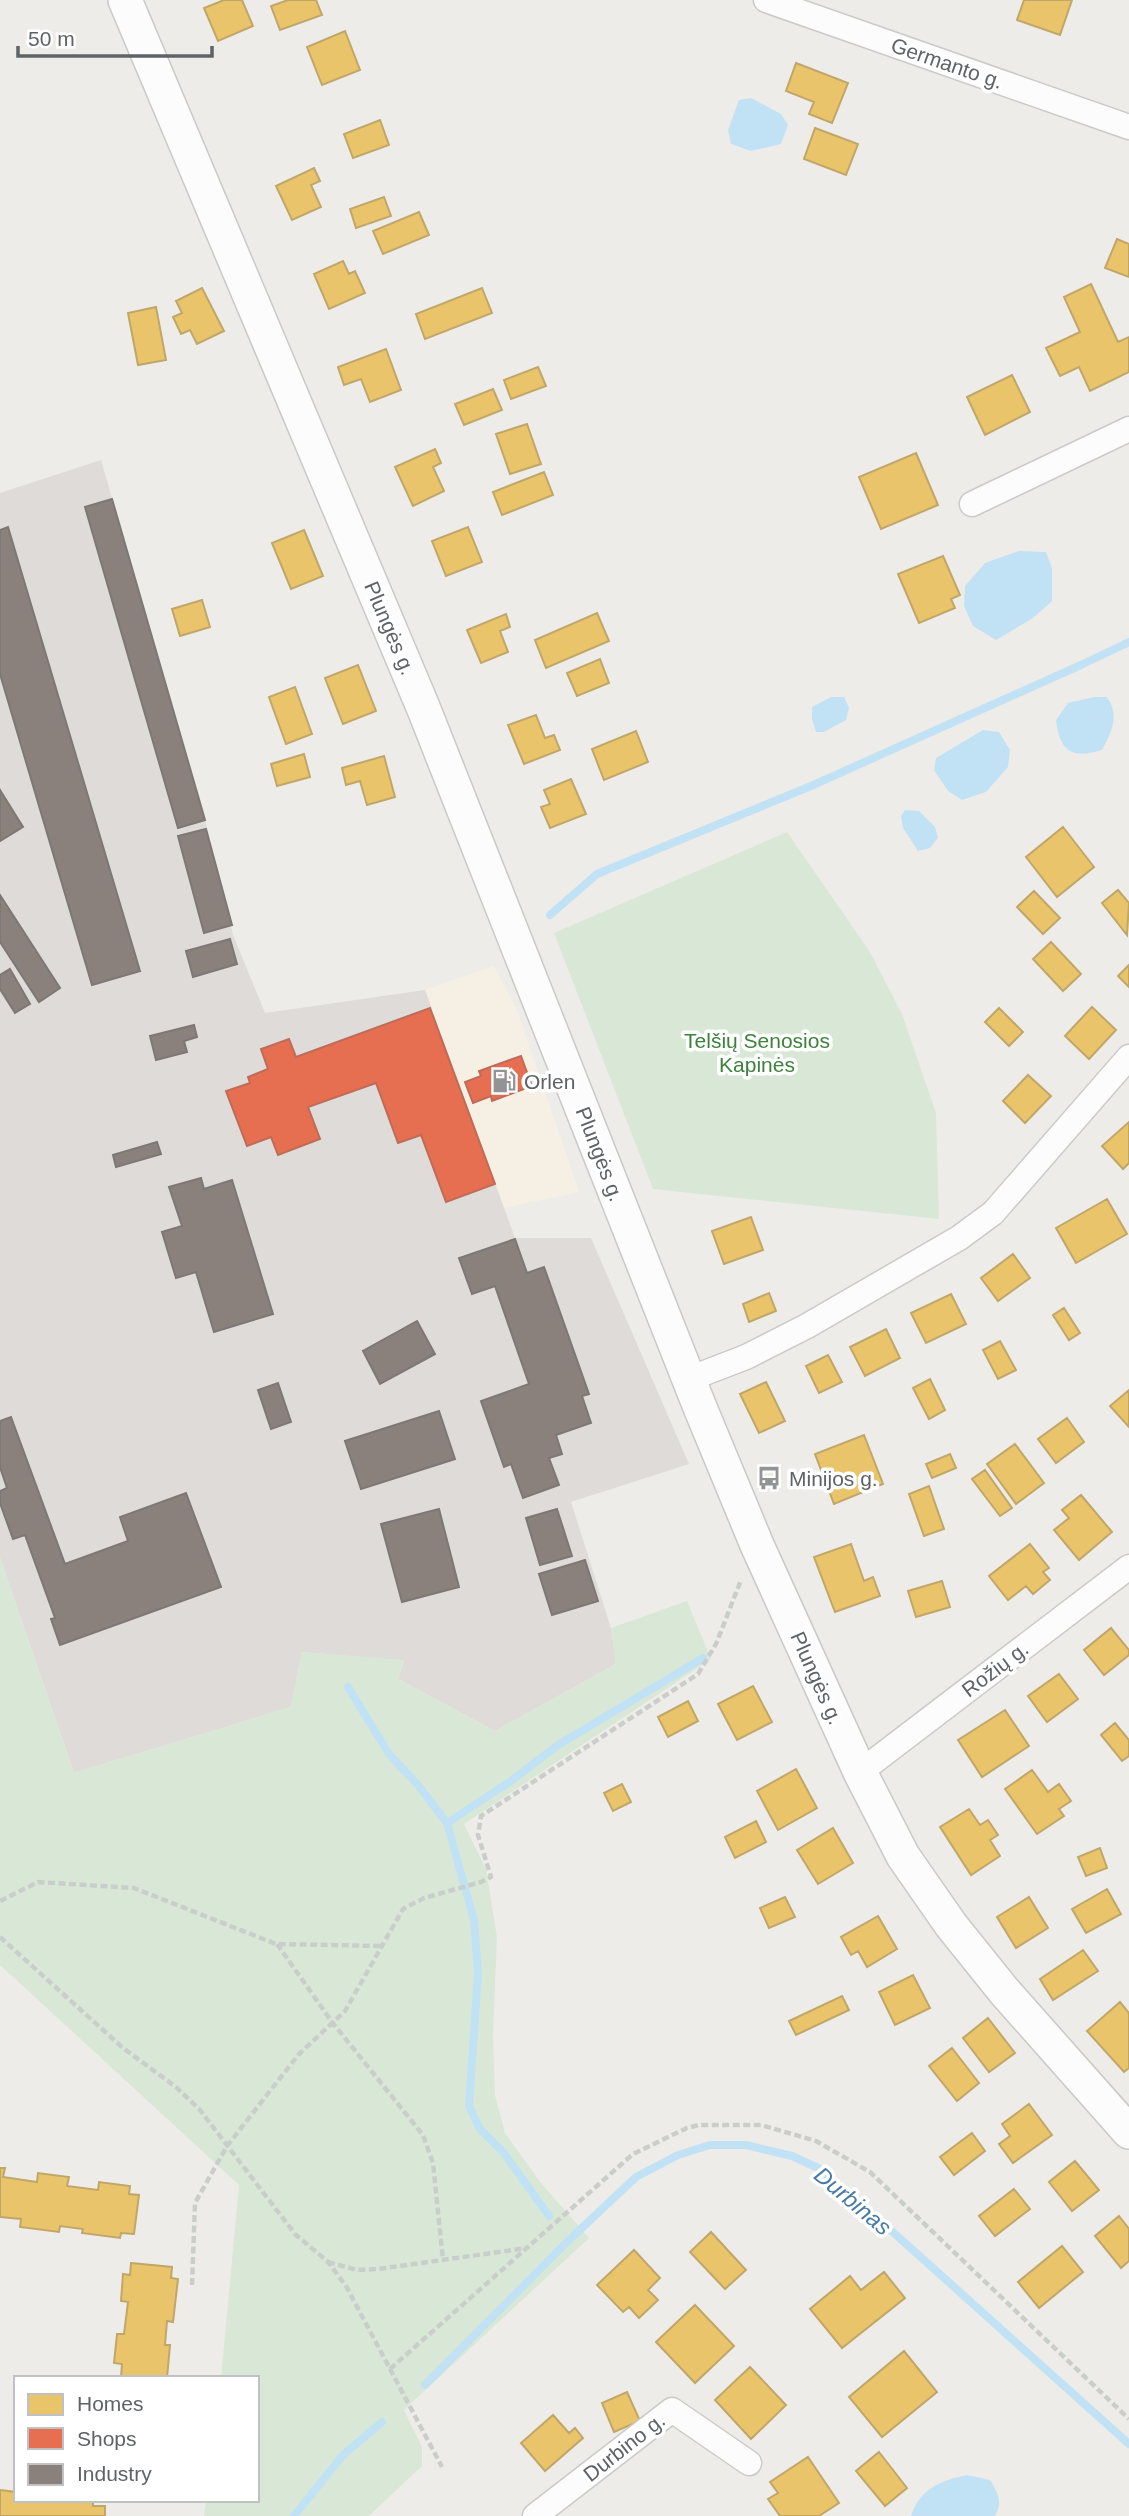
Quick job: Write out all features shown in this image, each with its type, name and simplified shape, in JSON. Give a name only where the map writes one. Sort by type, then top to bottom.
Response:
[{"type":"main road","name":"Plungės g.","points":[[125,0],[423,707],[757,1545],[860,1772],[903,1856],[951,1925],[1004,1991],[1124,2116]]},
{"type":"street","name":"Germanto g.","points":[[766,0],[1129,127]]},
{"type":"street","points":[[972,504],[1129,429]]},
{"type":"street","points":[[689,1379],[746,1357],[807,1326],[959,1238],[993,1213],[1129,1057]]},
{"type":"street","name":"Rožių g.","points":[[860,1772],[1129,1567]]},
{"type":"street","name":"Durbino g.","points":[[536,2516],[672,2410],[749,2463]]},
{"type":"path","points":[[192,2285],[195,2203],[227,2146],[299,2053],[345,2011],[403,1909],[424,1898],[491,1877],[478,1835],[481,1816],[698,1674],[716,1644],[743,1577]]},
{"type":"path","points":[[0,1901],[38,1882],[134,1888],[276,1944],[382,1946]]},
{"type":"path","points":[[0,1937],[123,2048],[176,2087],[200,2110],[295,2234],[328,2262],[346,2286],[442,2467]]},
{"type":"path","points":[[276,1944],[332,2022],[423,2135],[433,2163],[443,2260]]},
{"type":"path","points":[[390,2369],[634,2154],[687,2128],[699,2125],[761,2125],[790,2132],[824,2145],[870,2172],[1129,2419]]},
{"type":"path","points":[[328,2262],[357,2270],[378,2269],[528,2248]]},
{"type":"shaded area","points":[[101,460],[205,820],[233,935],[265,1013],[425,990],[515,1238],[591,1238],[689,1464],[571,1502],[611,1628],[616,1664],[495,1731],[398,1679],[404,1661],[302,1652],[291,1707],[74,1773],[0,1558],[0,493]]},
{"type":"shaded area","points":[[494,966],[516,1008],[579,1192],[503,1208],[425,990]]},
{"type":"green space","name":"Telšių Senosios Kapinės","points":[[787,832],[870,952],[902,1014],[936,1113],[939,1219],[653,1189],[554,933]]},
{"type":"green space","points":[[0,1558],[74,1773],[291,1707],[302,1652],[404,1660],[398,1679],[495,1731],[616,1664],[611,1628],[687,1601],[711,1659],[464,1824],[486,1869],[497,1937],[493,2035],[495,2095],[505,2133],[541,2183],[589,2238],[404,2410],[422,2447],[422,2466],[369,2516],[204,2516],[206,2502],[259,2502],[259,2376],[221,2376],[239,2185],[0,1965]]},
{"type":"water","points":[[751,98],[781,114],[788,125],[781,144],[751,151],[731,144],[728,130],[739,100]]},
{"type":"water","points":[[1019,551],[1046,552],[1052,568],[1052,601],[1033,618],[996,640],[973,626],[964,606],[965,586],[985,563]]},
{"type":"water","points":[[831,697],[844,697],[849,708],[846,720],[824,732],[816,732],[812,707]]},
{"type":"water","points":[[1107,697],[1111,704],[1114,717],[1111,730],[1102,750],[1075,753],[1064,746],[1056,720],[1068,703]]},
{"type":"water","points":[[983,730],[999,732],[1010,750],[1008,767],[986,792],[962,800],[948,791],[934,770],[936,758]]},
{"type":"water","points":[[905,810],[919,811],[935,827],[938,838],[930,848],[918,851],[903,828],[901,816]]},
{"type":"water","points":[[967,2475],[990,2480],[998,2498],[999,2506],[995,2516],[911,2516],[926,2492],[949,2480]]},
{"type":"building: Homes","points":[[224,0],[242,0],[253,26],[218,41],[204,8]]},
{"type":"building: Homes","points":[[288,0],[316,0],[322,15],[280,30],[271,6]]},
{"type":"building: Homes","points":[[1024,0],[1072,0],[1060,35],[1017,20]]},
{"type":"building: Homes","points":[[345,31],[360,70],[322,85],[307,47]]},
{"type":"building: Homes","points":[[796,63],[848,83],[832,123],[809,114],[814,102],[786,91]]},
{"type":"building: Homes","points":[[380,120],[389,145],[353,158],[344,134]]},
{"type":"building: Homes","points":[[815,128],[858,144],[846,175],[804,159]]},
{"type":"building: Homes","points":[[314,168],[320,181],[311,185],[321,207],[292,220],[276,186]]},
{"type":"building: Homes","points":[[384,197],[391,216],[356,228],[350,209]]},
{"type":"building: Homes","points":[[419,212],[429,235],[383,254],[373,231]]},
{"type":"building: Homes","points":[[1117,239],[1129,244],[1129,277],[1105,268]]},
{"type":"building: Homes","points":[[343,261],[349,274],[355,271],[365,293],[329,309],[314,274]]},
{"type":"building: Homes","points":[[1091,284],[1118,342],[1129,337],[1129,372],[1090,391],[1079,367],[1060,376],[1046,348],[1080,332],[1064,297]]},
{"type":"building: Homes","points":[[202,288],[224,331],[197,344],[190,330],[181,334],[173,317],[182,313],[176,301]]},
{"type":"building: Homes","points":[[482,288],[492,313],[425,339],[416,314]]},
{"type":"building: Homes","points":[[156,307],[166,360],[138,365],[128,313]]},
{"type":"building: Homes","points":[[386,349],[401,390],[370,402],[361,379],[344,385],[338,367]]},
{"type":"building: Homes","points":[[538,367],[546,386],[511,399],[504,380]]},
{"type":"building: Homes","points":[[1012,375],[1030,412],[985,435],[967,397]]},
{"type":"building: Homes","points":[[493,389],[502,410],[464,425],[455,404]]},
{"type":"building: Homes","points":[[527,424],[541,464],[510,474],[496,434]]},
{"type":"building: Homes","points":[[435,449],[441,463],[433,467],[444,491],[413,506],[395,467]]},
{"type":"building: Homes","points":[[916,453],[938,505],[881,529],[859,477]]},
{"type":"building: Homes","points":[[544,472],[553,495],[502,515],[493,492]]},
{"type":"building: Homes","points":[[468,527],[482,562],[446,576],[432,541]]},
{"type":"building: Homes","points":[[304,530],[323,576],[291,589],[272,543]]},
{"type":"building: Homes","points":[[943,556],[960,595],[951,599],[955,608],[919,623],[898,574]]},
{"type":"building: Homes","points":[[202,600],[210,627],[180,636],[172,609]]},
{"type":"building: Homes","points":[[597,613],[609,641],[546,668],[535,640]]},
{"type":"building: Homes","points":[[506,614],[510,627],[500,631],[508,652],[481,663],[467,630]]},
{"type":"building: Homes","points":[[600,659],[609,683],[577,696],[567,673]]},
{"type":"building: Homes","points":[[358,665],[376,711],[343,724],[325,678]]},
{"type":"building: Homes","points":[[295,687],[312,734],[286,744],[269,697]]},
{"type":"building: Homes","points":[[536,715],[545,738],[554,735],[560,750],[524,764],[508,725]]},
{"type":"building: Homes","points":[[636,731],[648,762],[604,780],[592,749]]},
{"type":"building: Homes","points":[[304,754],[310,777],[277,786],[271,764]]},
{"type":"building: Homes","points":[[384,756],[395,797],[367,805],[360,781],[346,785],[342,768]]},
{"type":"building: Homes","points":[[571,779],[586,814],[550,828],[541,807],[550,804],[544,790]]},
{"type":"building: Homes","points":[[1063,827],[1094,867],[1057,897],[1026,857]]},
{"type":"building: Homes","points":[[1118,890],[1129,903],[1127,935],[1102,903]]},
{"type":"building: Homes","points":[[1034,891],[1060,918],[1043,934],[1017,907]]},
{"type":"building: Homes","points":[[1051,942],[1081,974],[1063,991],[1033,959]]},
{"type":"building: Homes","points":[[1129,965],[1129,987],[1118,976]]},
{"type":"building: Homes","points":[[1092,1007],[1116,1030],[1089,1059],[1065,1036]]},
{"type":"building: Homes","points":[[999,1008],[1023,1032],[1009,1046],[985,1022]]},
{"type":"building: Homes","points":[[1028,1075],[1051,1096],[1025,1123],[1003,1101]]},
{"type":"building: Homes","points":[[1129,1122],[1129,1163],[1123,1169],[1102,1146]]},
{"type":"building: Homes","points":[[1107,1199],[1127,1234],[1076,1263],[1056,1228]]},
{"type":"building: Homes","points":[[751,1217],[763,1250],[724,1264],[712,1231]]},
{"type":"building: Homes","points":[[1013,1254],[1030,1278],[998,1301],[981,1278]]},
{"type":"building: Homes","points":[[769,1293],[776,1311],[749,1322],[743,1304]]},
{"type":"building: Homes","points":[[951,1294],[966,1324],[926,1343],[911,1313]]},
{"type":"building: Homes","points":[[1064,1308],[1080,1333],[1069,1340],[1053,1315]]},
{"type":"building: Homes","points":[[886,1329],[900,1358],[865,1376],[850,1347]]},
{"type":"building: Homes","points":[[1000,1341],[1016,1370],[998,1379],[983,1350]]},
{"type":"building: Homes","points":[[828,1355],[842,1382],[819,1393],[806,1366]]},
{"type":"building: Homes","points":[[930,1379],[945,1410],[929,1419],[913,1388]]},
{"type":"building: Homes","points":[[766,1382],[785,1421],[759,1433],[740,1394]]},
{"type":"building: Homes","points":[[1129,1390],[1129,1427],[1110,1406]]},
{"type":"building: Homes","points":[[1067,1418],[1084,1442],[1056,1463],[1038,1439]]},
{"type":"building: Homes","points":[[864,1435],[883,1484],[834,1504],[815,1454]]},
{"type":"building: Homes","points":[[1015,1444],[1044,1483],[1016,1504],[987,1464]]},
{"type":"building: Homes","points":[[950,1454],[956,1468],[932,1478],[926,1464]]},
{"type":"building: Homes","points":[[985,1470],[1012,1508],[1000,1516],[972,1479]]},
{"type":"building: Homes","points":[[929,1486],[944,1529],[924,1536],[909,1494]]},
{"type":"building: Homes","points":[[1081,1495],[1112,1532],[1079,1560],[1054,1530],[1069,1518],[1062,1510]]},
{"type":"building: Homes","points":[[851,1544],[864,1581],[873,1577],[880,1596],[835,1612],[814,1557]]},
{"type":"building: Homes","points":[[1030,1544],[1049,1568],[1043,1572],[1050,1580],[1033,1594],[1026,1586],[1008,1600],[989,1576]]},
{"type":"building: Homes","points":[[942,1581],[950,1607],[916,1617],[908,1591]]},
{"type":"building: Homes","points":[[1111,1628],[1129,1650],[1129,1655],[1104,1675],[1084,1650]]},
{"type":"building: Homes","points":[[1059,1674],[1078,1699],[1047,1722],[1028,1696]]},
{"type":"building: Homes","points":[[753,1686],[772,1722],[737,1740],[718,1704]]},
{"type":"building: Homes","points":[[688,1701],[698,1721],[668,1737],[658,1717]]},
{"type":"building: Homes","points":[[1005,1710],[1029,1746],[982,1777],[958,1740]]},
{"type":"building: Homes","points":[[1115,1723],[1129,1740],[1129,1756],[1122,1761],[1101,1735]]},
{"type":"building: Homes","points":[[796,1769],[817,1808],[778,1830],[757,1791]]},
{"type":"building: Homes","points":[[1032,1770],[1048,1792],[1059,1784],[1071,1801],[1059,1809],[1064,1816],[1037,1834],[1005,1789]]},
{"type":"building: Homes","points":[[622,1784],[631,1802],[613,1811],[604,1793]]},
{"type":"building: Homes","points":[[969,1809],[980,1825],[988,1820],[998,1835],[990,1840],[1000,1856],[971,1875],[940,1827]]},
{"type":"building: Homes","points":[[756,1821],[766,1842],[735,1858],[725,1837]]},
{"type":"building: Homes","points":[[833,1828],[853,1863],[818,1884],[797,1850]]},
{"type":"building: Homes","points":[[1100,1848],[1107,1868],[1086,1876],[1078,1857]]},
{"type":"building: Homes","points":[[1107,1889],[1121,1914],[1086,1933],[1072,1909]]},
{"type":"building: Homes","points":[[785,1897],[795,1917],[769,1928],[760,1908]]},
{"type":"building: Homes","points":[[1029,1897],[1048,1928],[1016,1948],[997,1917]]},
{"type":"building: Homes","points":[[878,1916],[897,1949],[867,1967],[858,1951],[851,1955],[841,1937]]},
{"type":"building: Homes","points":[[1083,1950],[1098,1971],[1053,2000],[1040,1979]]},
{"type":"building: Homes","points":[[913,1975],[930,2008],[895,2025],[879,1992]]},
{"type":"building: Homes","points":[[842,1996],[849,2010],[796,2035],[789,2021]]},
{"type":"building: Homes","points":[[1120,2002],[1129,2013],[1129,2068],[1124,2072],[1087,2031]]},
{"type":"building: Homes","points":[[988,2018],[1015,2053],[989,2072],[963,2038]]},
{"type":"building: Homes","points":[[952,2048],[979,2083],[957,2101],[929,2066]]},
{"type":"building: Homes","points":[[1029,2104],[1052,2135],[1013,2163],[999,2144],[1010,2136],[1002,2124]]},
{"type":"building: Homes","points":[[972,2133],[985,2151],[954,2175],[940,2157]]},
{"type":"building: Homes","points":[[1075,2161],[1099,2190],[1072,2211],[1049,2182]]},
{"type":"building: Homes","points":[[0,2168],[5,2168],[3,2177],[37,2182],[38,2173],[69,2177],[67,2186],[98,2190],[99,2182],[130,2186],[129,2194],[139,2195],[134,2234],[121,2233],[120,2238],[82,2233],[83,2229],[60,2226],[59,2232],[20,2227],[21,2219],[0,2217]]},
{"type":"building: Homes","points":[[1014,2189],[1030,2209],[995,2236],[979,2216]]},
{"type":"building: Homes","points":[[1119,2216],[1129,2229],[1129,2261],[1121,2268],[1095,2236]]},
{"type":"building: Homes","points":[[711,2232],[746,2270],[725,2289],[690,2252]]},
{"type":"building: Homes","points":[[1062,2246],[1083,2272],[1039,2308],[1018,2282]]},
{"type":"building: Homes","points":[[634,2250],[660,2278],[648,2290],[658,2300],[639,2318],[629,2307],[623,2312],[597,2285]]},
{"type":"building: Homes","points":[[131,2263],[172,2267],[171,2278],[178,2279],[173,2322],[167,2321],[165,2345],[170,2345],[167,2376],[121,2376],[122,2364],[114,2363],[117,2334],[124,2334],[128,2302],[121,2301],[123,2274],[130,2275]]},
{"type":"building: Homes","points":[[884,2272],[905,2298],[842,2348],[810,2309],[850,2276],[861,2290]]},
{"type":"building: Homes","points":[[695,2305],[734,2346],[695,2383],[656,2342]]},
{"type":"building: Homes","points":[[904,2351],[937,2392],[882,2437],[849,2397]]},
{"type":"building: Homes","points":[[750,2367],[786,2405],[751,2439],[715,2400]]},
{"type":"building: Homes","points":[[627,2392],[640,2421],[614,2432],[602,2403]]},
{"type":"building: Homes","points":[[553,2415],[569,2433],[575,2428],[583,2438],[545,2471],[521,2443]]},
{"type":"building: Homes","points":[[879,2452],[907,2488],[885,2506],[856,2471]]},
{"type":"building: Homes","points":[[808,2457],[839,2503],[819,2516],[780,2516],[768,2499],[778,2493],[770,2482]]},
{"type":"building: Homes","points":[[0,2490],[14,2492],[14,2502],[93,2502],[93,2506],[105,2506],[105,2516],[0,2516]]},
{"type":"building: Shops","points":[[430,1008],[495,1184],[446,1202],[421,1135],[398,1143],[376,1083],[308,1107],[320,1139],[278,1155],[271,1137],[247,1146],[226,1091],[250,1083],[248,1077],[268,1069],[261,1049],[289,1039],[296,1057]]},
{"type":"building: Shops","points":[[521,1056],[532,1086],[492,1101],[491,1096],[473,1103],[465,1082],[481,1076],[479,1071]]},
{"type":"building: Industry","points":[[112,499],[205,820],[178,828],[85,507]]},
{"type":"building: Industry","points":[[8,527],[140,971],[92,985],[0,674],[0,530]]},
{"type":"building: Industry","points":[[0,790],[23,827],[0,841]]},
{"type":"building: Industry","points":[[206,829],[232,925],[204,933],[178,836]]},
{"type":"building: Industry","points":[[0,895],[60,988],[39,1002],[0,942]]},
{"type":"building: Industry","points":[[230,939],[237,964],[193,977],[186,951]]},
{"type":"building: Industry","points":[[10,969],[30,1004],[15,1013],[0,989],[0,975]]},
{"type":"building: Industry","points":[[194,1025],[197,1037],[184,1041],[187,1052],[156,1060],[150,1036]]},
{"type":"building: Industry","points":[[157,1142],[161,1154],[116,1167],[113,1155]]},
{"type":"building: Industry","points":[[201,1178],[204,1189],[232,1180],[273,1314],[214,1332],[196,1272],[176,1278],[162,1232],[182,1226],[169,1187]]},
{"type":"building: Industry","points":[[515,1239],[527,1273],[544,1267],[589,1394],[582,1396],[591,1423],[556,1435],[562,1454],[549,1458],[559,1485],[523,1498],[511,1464],[504,1467],[481,1401],[529,1384],[495,1286],[472,1294],[459,1258]]},
{"type":"building: Industry","points":[[417,1321],[435,1354],[380,1384],[363,1351]]},
{"type":"building: Industry","points":[[278,1383],[291,1422],[271,1429],[258,1390]]},
{"type":"building: Industry","points":[[439,1411],[455,1459],[361,1489],[345,1441]]},
{"type":"building: Industry","points":[[11,1417],[65,1564],[128,1541],[120,1517],[186,1493],[221,1587],[60,1645],[51,1619],[55,1618],[25,1535],[13,1539],[0,1503],[0,1491],[7,1488],[0,1467],[0,1421]]},
{"type":"building: Industry","points":[[439,1509],[459,1587],[402,1602],[381,1524]]},
{"type":"building: Industry","points":[[557,1509],[572,1556],[540,1565],[526,1518]]},
{"type":"building: Industry","points":[[585,1560],[598,1601],[552,1615],[539,1574]]},
{"type":"waterway","points":[[550,915],[597,874],[811,786],[1129,642]]},
{"type":"waterway","points":[[447,1823],[511,1781],[558,1745],[703,1658]]},
{"type":"waterway","points":[[348,1687],[389,1754],[418,1785],[447,1823],[474,1920],[478,1972],[469,2106],[480,2129],[503,2152],[549,2216]]},
{"type":"waterway","name":"Durbinas","points":[[425,2385],[568,2241],[636,2177],[678,2155],[710,2145],[746,2145],[792,2156],[818,2168],[1129,2444]]},
{"type":"waterway","name":"Durbinas","points":[[294,2516],[343,2455],[382,2422]]},
{"type":"place","name":"Orlen","points":[[504,1081]]},
{"type":"place","name":"Minijos g.","points":[[769,1478]]}]
